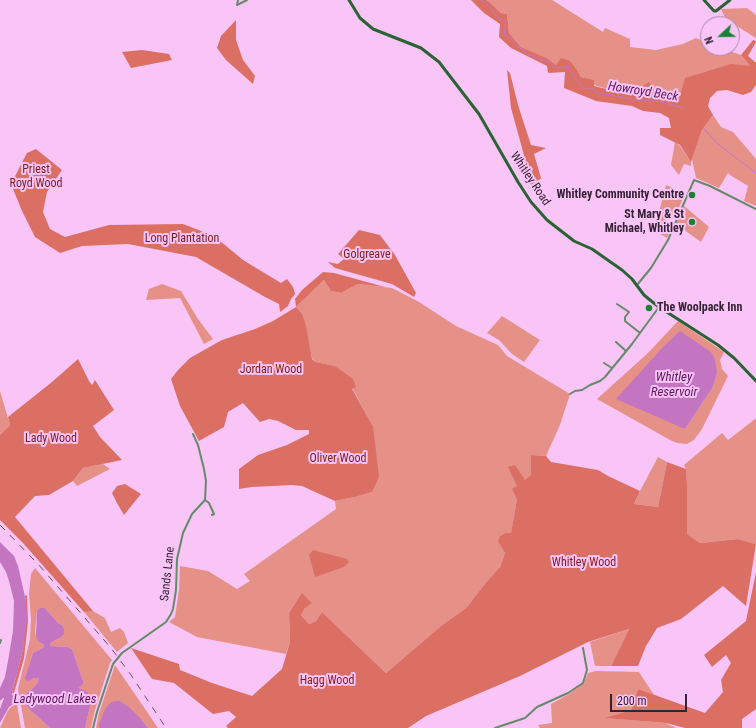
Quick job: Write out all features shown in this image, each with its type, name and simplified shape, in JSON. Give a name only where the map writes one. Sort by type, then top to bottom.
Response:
[{"type":"street","points":[[238,0],[237,5],[247,0]]},
{"type":"street","name":"Whitley Road","points":[[349,0],[360,18],[373,30],[421,48],[439,62],[479,114],[518,182],[531,202],[547,220],[574,241],[592,249],[622,270],[632,279],[644,295],[659,307],[718,345],[734,358],[756,381]]},
{"type":"street","points":[[704,0],[714,11],[730,0]]},
{"type":"street","points":[[636,285],[651,268],[668,240],[694,180],[710,186],[756,209]]},
{"type":"street","points":[[617,304],[628,312],[625,317],[625,321],[640,334]]},
{"type":"street","points":[[570,394],[575,391],[582,390],[605,378],[640,334],[659,307]]},
{"type":"street","points":[[616,342],[626,351]]},
{"type":"street","points":[[604,363],[612,368]]},
{"type":"street","points":[[193,434],[198,445],[204,469],[206,481],[205,500],[214,514],[212,515]]},
{"type":"street","name":"Sands Lane","points":[[93,728],[112,666],[122,653],[166,622],[171,614],[176,590],[177,559],[183,533],[192,514],[205,500]]},
{"type":"street","points":[[495,728],[525,718],[537,707],[568,693],[583,683],[587,670],[583,648]]},
{"type":"shaded area","points":[[487,0],[552,0],[603,32],[605,28],[630,39],[630,47],[656,50],[683,44],[696,38],[700,40],[700,56],[740,56],[740,55],[751,67],[682,91],[679,99],[676,100],[656,93],[643,86],[634,94],[615,91],[594,85],[593,80],[581,77],[577,70],[556,65],[521,47],[509,33],[507,14],[501,13]]},
{"type":"shaded area","points":[[747,8],[756,15],[756,38],[740,28],[740,16],[724,16],[721,9]]},
{"type":"shaded area","points":[[713,115],[721,127],[733,132],[756,159],[756,206],[744,201],[748,186],[728,173],[719,188],[696,178],[692,159],[702,130]]},
{"type":"shaded area","points":[[675,142],[680,146],[691,162],[691,166],[684,164],[679,175],[671,165]]},
{"type":"shaded area","points":[[666,185],[685,193],[675,218],[669,214],[665,225],[671,228],[667,238],[649,227],[656,224]]},
{"type":"shaded area","points":[[684,206],[709,227],[701,242],[676,224]]},
{"type":"shaded area","points":[[324,280],[331,291],[341,293],[358,284],[392,288],[419,302],[456,326],[498,345],[507,356],[570,394],[560,425],[546,456],[531,455],[531,476],[517,486],[517,499],[511,534],[505,533],[500,536],[505,553],[500,567],[466,608],[441,626],[386,673],[322,612],[316,621],[309,624],[301,615],[305,608],[302,594],[289,613],[290,642],[286,654],[197,637],[169,622],[175,617],[179,590],[180,566],[208,571],[237,589],[250,581],[244,574],[336,509],[335,501],[372,492],[373,426],[352,388],[335,366],[316,362],[312,358],[302,313],[296,307]]},
{"type":"shaded area","points":[[162,284],[181,291],[198,319],[213,339],[204,344],[180,298],[146,300],[149,289]]},
{"type":"shaded area","points":[[502,316],[540,340],[524,362],[512,354],[499,340],[487,333]]},
{"type":"shaded area","name":"Whitley Reservoir","points":[[678,321],[724,352],[720,360],[722,369],[728,376],[702,429],[694,440],[687,444],[677,443],[670,440],[597,399],[648,353]],"holes":[[[717,373],[713,387],[685,429],[681,426]]]},
{"type":"shaded area","points":[[0,391],[10,425],[0,435]]},
{"type":"shaded area","points":[[755,419],[756,544],[738,539],[700,543],[687,534],[687,483],[686,469],[684,465],[722,433],[728,440]]},
{"type":"shaded area","points":[[658,457],[667,462],[658,507],[634,504],[640,491]]},
{"type":"shaded area","points":[[103,464],[110,469],[77,486],[73,481],[83,468]]},
{"type":"shaded area","points":[[35,568],[112,660],[95,710],[91,728],[85,728],[91,702],[77,688],[83,681],[72,649],[68,647],[51,646],[50,644],[52,642],[60,638],[62,625],[58,623],[45,608],[37,611],[35,631],[36,636],[44,647],[33,653],[25,677],[25,679],[29,681],[35,678],[39,679],[32,689],[24,695],[29,709],[50,728],[25,728],[18,689],[30,639],[31,619],[29,594],[31,574]]},
{"type":"shaded area","points":[[93,611],[105,618],[111,632],[120,628],[124,632],[128,643],[117,652],[84,612]]},
{"type":"shaded area","points":[[629,629],[611,666],[595,666],[590,642]]},
{"type":"shaded area","points":[[115,665],[158,728],[148,728],[142,720],[99,725],[99,728],[96,728],[99,713]]},
{"type":"shaded area","points":[[596,671],[639,672],[654,695],[638,689],[631,710],[607,718],[666,723],[676,728],[540,728],[538,725],[552,723],[551,704],[569,694],[584,683],[588,673]]},
{"type":"shaded area","points":[[17,704],[21,728],[0,728],[7,712],[11,707]]},
{"type":"green space","points":[[471,0],[487,0],[501,13],[507,14],[509,33],[521,47],[546,58],[556,65],[561,58],[570,61],[581,77],[594,80],[594,86],[634,94],[649,82],[656,93],[676,100],[679,99],[685,78],[731,64],[750,66],[741,55],[753,40],[756,42],[748,56],[756,62],[756,85],[751,92],[743,95],[727,90],[717,91],[710,98],[708,106],[713,115],[702,130],[691,162],[680,145],[660,135],[660,128],[671,128],[669,118],[660,113],[643,111],[632,106],[596,101],[564,88],[565,72],[548,73],[547,66],[511,48],[499,37],[500,24],[484,13]]},
{"type":"green space","points":[[236,20],[236,40],[243,60],[255,76],[253,84],[226,60],[217,48],[221,36]]},
{"type":"green space","points":[[142,50],[169,54],[172,60],[131,68],[122,52]]},
{"type":"green space","points":[[507,70],[510,73],[518,105],[531,145],[546,148],[534,154],[541,178],[533,186],[526,181],[527,166],[511,108]]},
{"type":"green space","points":[[36,149],[62,170],[47,192],[43,212],[50,229],[65,237],[109,225],[183,224],[214,236],[243,260],[281,283],[287,279],[293,287],[295,294],[288,306],[280,312],[279,304],[196,257],[128,244],[82,246],[60,253],[35,237],[11,184],[27,153]]},
{"type":"green space","name":"Golgreave","points":[[359,230],[380,235],[395,255],[416,293],[414,297],[392,284],[335,268],[328,262],[338,264],[344,259],[338,254]]},
{"type":"green space","points":[[323,272],[334,273],[385,287],[358,284],[341,293],[331,291],[324,280],[296,307],[295,299],[302,290]]},
{"type":"green space","name":"Jordan Wood","points":[[296,307],[302,313],[306,326],[312,359],[316,362],[335,366],[353,379],[356,387],[352,389],[373,426],[379,477],[372,492],[335,501],[302,486],[292,485],[239,489],[239,469],[258,455],[287,445],[309,434],[309,430],[296,430],[278,421],[269,419],[260,422],[243,403],[228,412],[224,427],[199,441],[180,406],[171,379],[190,358],[222,340],[255,329],[273,321]]},
{"type":"green space","name":"Lady Wood","points":[[78,359],[89,381],[92,385],[95,380],[114,410],[93,426],[100,437],[122,460],[83,468],[73,481],[49,495],[35,496],[15,517],[93,611],[84,612],[23,543],[0,520],[0,435],[10,425],[8,417]]},
{"type":"green space","name":"Whitley Wood","points":[[531,455],[546,456],[551,462],[598,470],[640,491],[634,504],[658,507],[667,462],[686,469],[687,534],[700,543],[738,539],[756,544],[746,606],[723,586],[681,619],[657,628],[646,646],[638,666],[611,666],[629,629],[588,642],[520,676],[426,716],[408,728],[228,728],[226,726],[236,717],[229,711],[213,714],[174,683],[152,679],[131,648],[179,664],[180,670],[212,683],[252,696],[282,669],[290,642],[289,613],[302,593],[312,603],[305,608],[301,615],[309,624],[316,621],[322,612],[386,673],[441,626],[466,608],[500,567],[505,553],[498,541],[500,536],[505,533],[511,533],[517,499],[512,489],[517,486],[508,467],[515,465],[525,480],[531,475]]},
{"type":"green space","points":[[125,484],[141,494],[124,515],[112,493],[117,486]]},
{"type":"green space","points":[[313,550],[347,559],[349,562],[344,567],[315,577],[309,555]]},
{"type":"green space","points":[[756,572],[756,709],[742,719],[742,728],[685,728],[666,723],[605,718],[631,710],[638,689],[705,713],[723,692],[721,680],[731,663],[726,655],[712,667],[704,655],[746,621]]},
{"type":"green space","points":[[27,595],[28,621],[24,658],[14,693],[12,693],[23,649],[25,596]]},
{"type":"water","name":"Whitley Reservoir","points":[[680,331],[711,352],[715,360],[717,373],[713,387],[685,429],[616,399],[663,347]]},
{"type":"water","points":[[0,542],[14,556],[18,566],[26,601],[27,620],[23,649],[12,693],[15,703],[9,707],[0,723],[0,709],[4,698],[0,701],[0,688],[5,677],[13,631],[14,601],[6,572],[0,562]]},
{"type":"water","name":"Ladywood Lakes","points":[[40,608],[45,608],[58,623],[62,625],[64,629],[64,634],[52,642],[50,644],[51,646],[68,647],[72,649],[83,681],[83,684],[78,688],[86,691],[91,702],[85,728],[50,728],[29,709],[23,699],[24,695],[32,689],[39,679],[35,678],[27,681],[25,677],[33,653],[44,647],[44,645],[38,641],[36,636],[37,611]]},
{"type":"water","points":[[114,701],[120,701],[129,707],[148,728],[99,728],[105,709]]},
{"type":"waterway","name":"Howroyd Beck","points":[[480,0],[486,3],[498,18],[506,21],[504,35],[511,38],[516,45],[529,55],[550,63],[556,68],[569,66],[569,69],[583,88],[594,89],[598,94],[607,94],[640,101],[658,101],[684,108]]},
{"type":"waterway","name":"Howroyd Beck","points":[[704,129],[718,144],[756,173]]},
{"type":"railway","points":[[0,525],[38,564],[111,648],[166,728]]},
{"type":"place","name":"Whitley Community Centre","points":[[692,195]]},
{"type":"place","name":"St Mary & St Michael, Whitley","points":[[692,222]]},
{"type":"place","name":"The Woolpack Inn","points":[[649,308]]},
{"type":"park label","name":"Priest Royd Wood","points":[[36,177]]},
{"type":"park label","name":"Long Plantation","points":[[182,239]]},
{"type":"park label","name":"Oliver Wood","points":[[338,459]]},
{"type":"park label","name":"Hagg Wood","points":[[327,681]]}]
